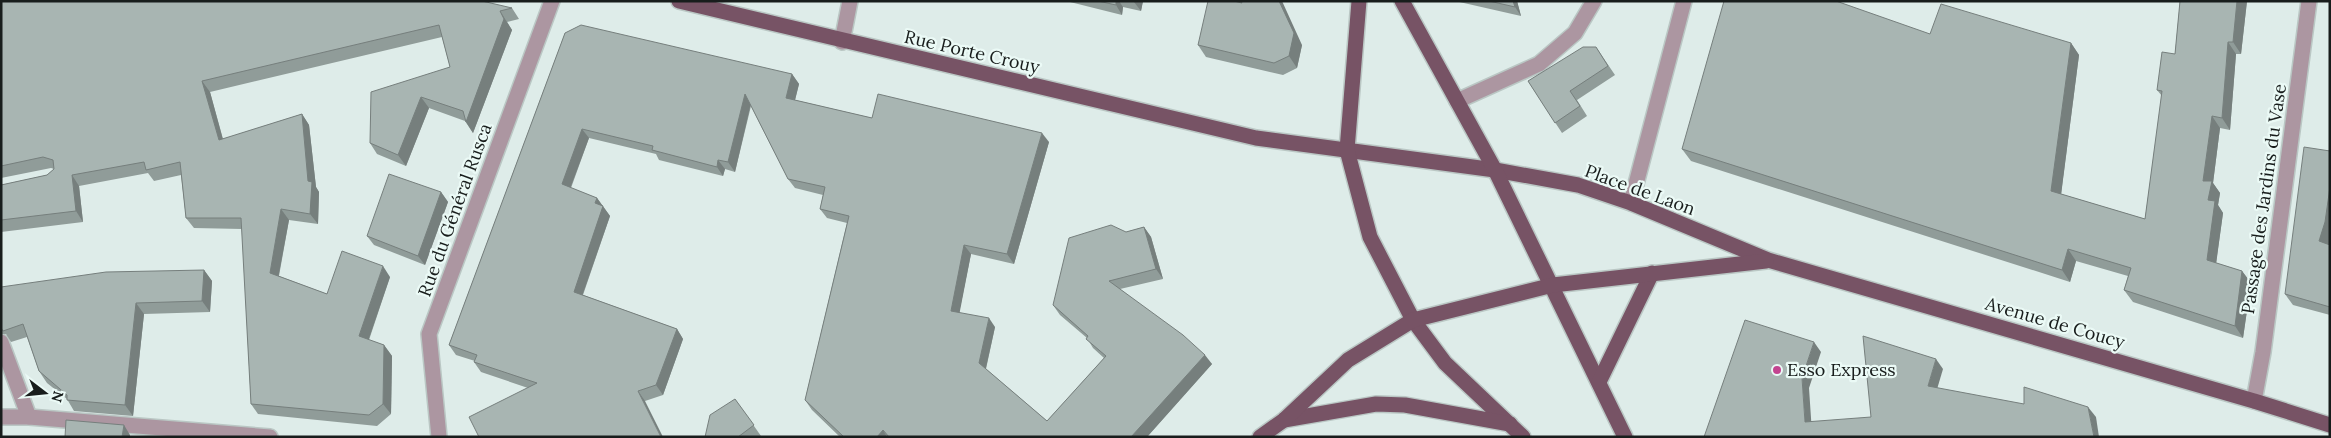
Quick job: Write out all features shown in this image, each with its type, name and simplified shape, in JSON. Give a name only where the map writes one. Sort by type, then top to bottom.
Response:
[{"type":"main road","name":"Rue Porte Crouy","points":[[679,1],[842,42],[1256,138]]},
{"type":"main road","points":[[1359,1],[1348,150],[1370,236],[1413,320],[1445,363],[1523,437]]},
{"type":"main road","points":[[1402,1],[1495,170],[1553,285],[1625,437]]},
{"type":"main road","name":"Place de Laon","points":[[1256,138],[1495,170],[1578,186],[1631,203],[1768,260]]},
{"type":"main road","points":[[1260,437],[1284,420],[1348,360],[1413,320],[1553,285],[1768,260]]},
{"type":"main road","name":"Avenue de Coucy","points":[[1768,260],[2254,401],[2330,426]]},
{"type":"main road","points":[[1599,382],[1652,274]]},
{"type":"main road","points":[[1284,420],[1376,404],[1405,405],[1510,424]]},
{"type":"street","name":"Rue du Général Rusca","points":[[439,437],[429,334],[552,1]]},
{"type":"street","points":[[842,42],[850,1]]},
{"type":"street","points":[[1457,101],[1539,64],[1575,33],[1594,1]]},
{"type":"street","points":[[1631,203],[1684,1]]},
{"type":"street","name":"Passage des Jardins du Vase","points":[[2254,401],[2264,343],[2309,1]]},
{"type":"street","points":[[1,342],[29,417]]},
{"type":"street","points":[[1,418],[29,417],[270,437]]},
{"type":"building","points":[[1,1],[482,1],[512,8],[500,11],[504,19],[466,122],[463,111],[421,97],[398,155],[370,143],[371,92],[450,67],[439,25],[202,81],[219,140],[302,114],[308,181],[312,182],[310,214],[281,209],[270,273],[327,294],[342,251],[383,266],[359,336],[384,345],[383,404],[369,415],[251,404],[241,218],[186,218],[180,162],[146,170],[144,162],[72,175],[76,211],[1,220],[1,185],[47,175],[54,169],[53,160],[43,157],[1,166]]},
{"type":"building","points":[[1098,1],[1116,1],[1116,5]]},
{"type":"building","points":[[1208,1],[1234,1],[1242,3],[1241,1],[1279,1],[1294,33],[1289,56],[1274,63],[1198,45]]},
{"type":"building","points":[[1489,1],[1513,1],[1515,7]]},
{"type":"building","points":[[1724,1],[1836,1],[1930,34],[1941,4],[2071,43],[2051,191],[2145,219],[2162,91],[2157,90],[2162,52],[2175,54],[2180,1],[2237,1],[2233,42],[2228,42],[2222,118],[2212,116],[2203,181],[2212,181],[2208,200],[2215,201],[2207,260],[2242,271],[2235,326],[2124,290],[2131,268],[2068,249],[2062,270],[1682,149]]},
{"type":"building","points":[[581,25],[792,74],[786,98],[872,118],[878,94],[1042,133],[1007,254],[964,245],[951,311],[989,318],[979,363],[1047,421],[1106,356],[1086,339],[1088,336],[1053,305],[1069,238],[1111,225],[1126,232],[1144,227],[1156,269],[1109,281],[1183,335],[1205,355],[1131,437],[889,437],[883,430],[877,437],[844,437],[805,400],[849,216],[820,209],[825,187],[788,179],[745,94],[728,162],[718,160],[717,167],[652,150],[653,146],[582,129],[562,184],[597,198],[595,203],[603,206],[574,292],[677,329],[656,385],[638,391],[661,437],[479,437],[469,417],[537,383],[474,362],[477,355],[449,345],[565,33]]},
{"type":"building","points":[[1583,47],[1596,47],[1608,66],[1570,91],[1580,106],[1555,123],[1528,81]]},
{"type":"building","points":[[2304,147],[2330,151],[2330,187],[2325,222],[2319,241],[2330,245],[2330,307],[2285,294]]},
{"type":"building","points":[[389,174],[441,192],[418,256],[367,236]]},
{"type":"building","points":[[204,270],[202,301],[136,303],[125,405],[67,400],[67,395],[39,371],[23,324],[3,331],[1,328],[1,287],[106,272]]},
{"type":"building","points":[[1745,320],[1814,342],[1802,378],[1805,422],[1871,417],[1863,336],[1936,359],[1928,386],[2024,404],[2024,387],[2088,407],[2094,437],[1704,437]]},
{"type":"building","points":[[735,399],[754,425],[738,437],[705,437],[710,415]]},
{"type":"building","points":[[66,420],[124,425],[122,437],[65,437]]},
{"type":"place","name":"Esso Express","points":[[1777,370]]}]
